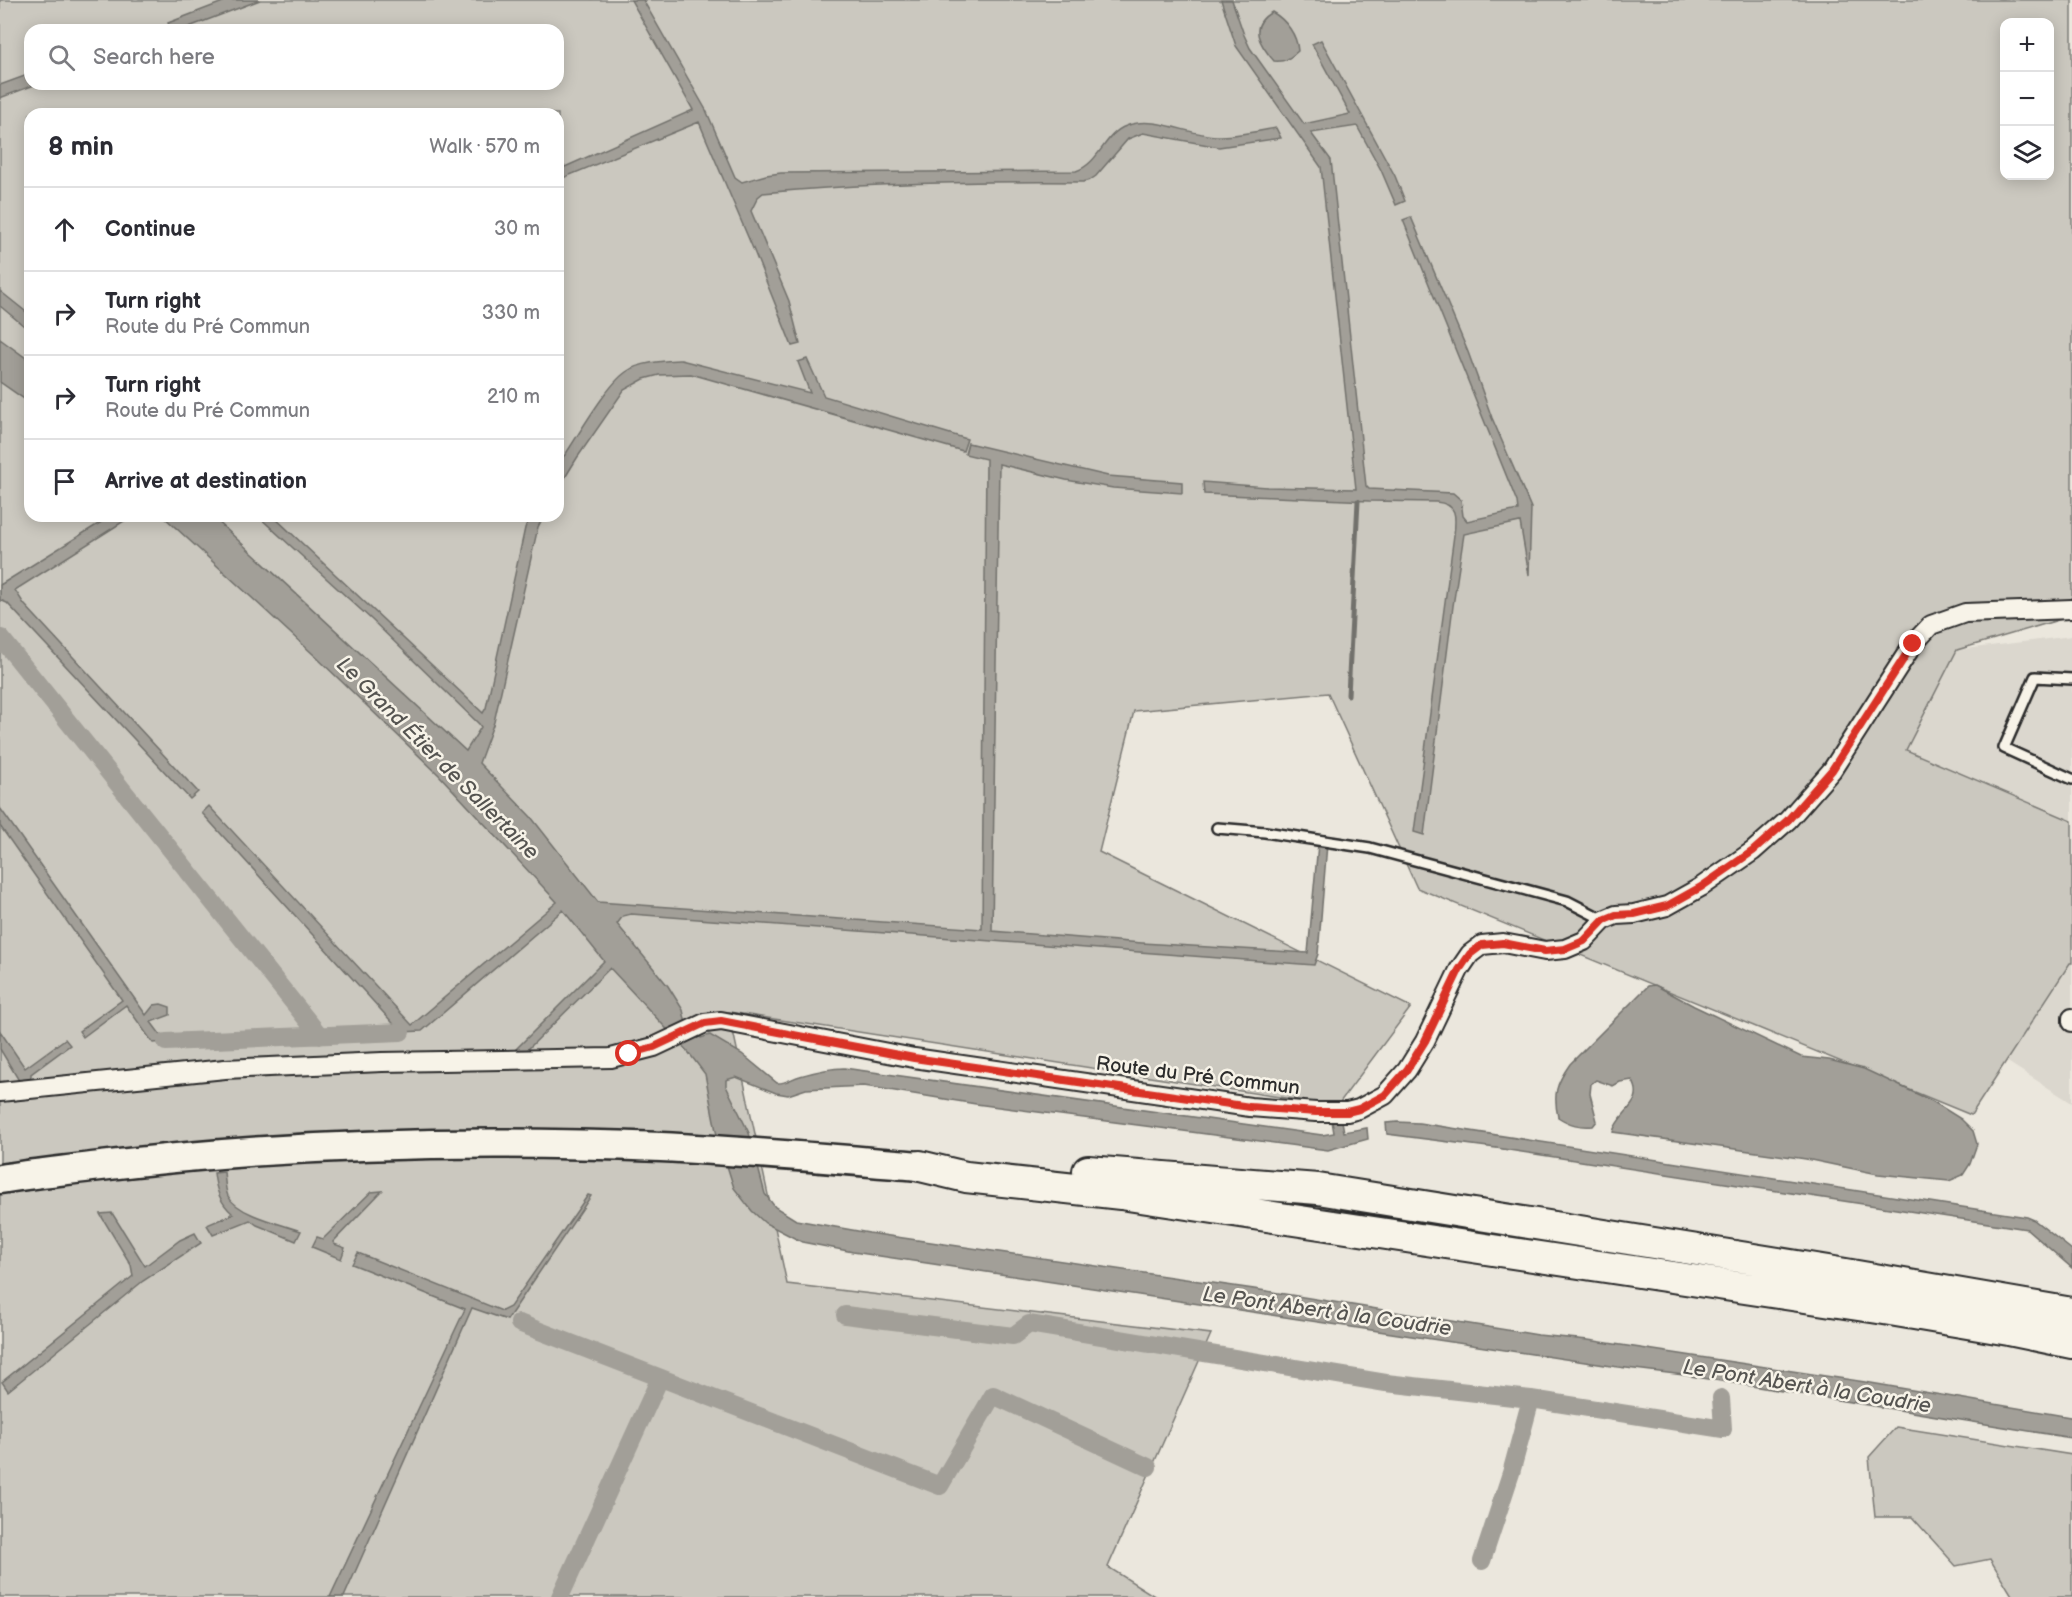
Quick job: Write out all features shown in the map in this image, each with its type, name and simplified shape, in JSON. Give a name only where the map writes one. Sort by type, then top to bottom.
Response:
[{"type":"highway","points":[[920,1166],[966,1164],[1107,1172],[1318,1189],[1872,1278],[2072,1313]]},
{"type":"highway","points":[[920,1166],[966,1177],[1132,1196],[1878,1308],[2072,1343]]},
{"type":"main road","points":[[0,1179],[131,1162],[238,1152],[348,1146],[476,1144],[661,1147],[920,1166]]},
{"type":"street","points":[[1604,920],[1616,915],[1634,914],[1667,906],[1701,887],[1753,851],[1788,820],[1832,770],[1913,644],[1931,625],[1965,613],[2072,609]]},
{"type":"street","name":"Route du Pré Commun","points":[[0,1092],[225,1070],[382,1062],[611,1058],[654,1047],[705,1023],[721,1021],[741,1023],[801,1038],[914,1058],[1250,1107],[1347,1112],[1372,1104],[1394,1086],[1425,1041],[1459,970],[1470,954],[1482,945],[1503,943],[1545,951],[1565,949],[1584,941],[1604,920]]},
{"type":"lane","points":[[2071,777],[2004,748],[2036,677],[2072,679]]},
{"type":"lane","points":[[1217,828],[1265,832],[1370,848],[1567,901],[1604,920]]},
{"type":"shaded area","points":[[0,0],[2072,0],[2072,616],[1957,650],[1906,750],[2072,821],[2072,963],[1971,1115],[1417,888],[1328,693],[1134,711],[1099,852],[1411,1007],[1337,1106],[729,1012],[787,1284],[1211,1334],[1108,1567],[1156,1597],[0,1597]]},
{"type":"shaded area","points":[[2072,636],[2072,821],[1906,750],[1957,650]]},
{"type":"shaded area","points":[[2072,960],[2072,1103],[2006,1061]]},
{"type":"shaded area","points":[[1896,1427],[2072,1455],[2072,1597],[2013,1597],[1990,1559],[1956,1566],[1912,1517],[1875,1517],[1869,1457]]},
{"type":"water","points":[[228,0],[260,0],[197,24],[168,23]]},
{"type":"water","points":[[631,0],[643,0],[706,110],[735,177],[742,182],[781,173],[1076,171],[1090,162],[1118,130],[1137,123],[1161,124],[1221,136],[1276,128],[1281,138],[1219,147],[1143,133],[1128,139],[1096,176],[1083,182],[923,183],[763,193],[758,197],[751,211],[789,301],[800,344],[792,346],[699,122],[564,178],[564,167],[693,110]]},
{"type":"water","points":[[1221,0],[1232,0],[1250,48],[1304,124],[1350,114],[1312,44],[1321,40],[1395,176],[1405,201],[1396,205],[1381,170],[1357,126],[1311,133],[1331,160],[1366,486],[1369,489],[1453,493],[1461,500],[1463,516],[1467,521],[1518,510],[1517,502],[1403,220],[1411,217],[1531,508],[1529,575],[1520,522],[1464,534],[1424,835],[1414,832],[1454,535],[1454,512],[1448,505],[1436,502],[1204,494],[1203,482],[1267,487],[1356,489],[1321,167],[1236,46]]},
{"type":"water","points":[[1272,12],[1290,28],[1297,45],[1298,51],[1284,60],[1274,61],[1264,49],[1258,36],[1260,23]]},
{"type":"water","points":[[24,76],[24,89],[0,98],[0,85]]},
{"type":"water","points":[[0,291],[24,310],[24,326],[0,306]]},
{"type":"water","points":[[0,339],[24,357],[24,399],[0,382]]},
{"type":"water","points":[[807,359],[824,396],[967,439],[963,451],[691,374],[659,375],[644,379],[624,390],[564,479],[564,456],[610,388],[626,372],[638,366],[681,360],[810,393],[798,362]]},
{"type":"water","points":[[968,443],[1108,476],[1182,482],[1182,493],[1113,488],[1066,480],[999,464],[992,931],[1308,953],[1318,844],[1327,844],[1318,954],[1314,965],[631,914],[623,916],[617,924],[668,986],[683,1010],[686,1024],[701,1038],[710,1035],[742,1054],[777,1083],[816,1072],[844,1068],[1322,1135],[1334,1133],[1332,1121],[1342,1121],[1344,1132],[1367,1128],[1368,1139],[1328,1150],[976,1104],[864,1086],[806,1089],[788,1095],[776,1093],[736,1077],[726,1080],[726,1086],[749,1133],[765,1194],[775,1207],[796,1220],[869,1233],[1254,1289],[1538,1335],[1588,1340],[1865,1382],[2072,1417],[2072,1438],[1684,1375],[853,1252],[802,1242],[765,1223],[734,1188],[716,1131],[705,1074],[689,1053],[610,968],[525,1052],[513,1052],[604,961],[563,910],[422,1031],[401,1032],[202,813],[209,806],[412,1025],[557,902],[439,775],[314,655],[170,522],[218,522],[466,751],[481,727],[479,724],[372,620],[265,522],[279,522],[483,713],[486,708],[525,528],[528,522],[541,522],[494,722],[479,763],[531,817],[598,902],[982,929],[986,459],[965,454]]},
{"type":"water","points":[[101,522],[123,522],[15,590],[24,604],[198,792],[190,799],[7,603],[0,600],[0,585]]},
{"type":"water","points":[[0,808],[146,1015],[154,1005],[161,1004],[170,1007],[170,1015],[151,1022],[166,1042],[153,1043],[126,1005],[83,1037],[79,1031],[122,1000],[0,826]]},
{"type":"water","points":[[1655,985],[1801,1057],[1829,1060],[1864,1069],[1932,1101],[1961,1119],[1973,1131],[1977,1144],[1970,1164],[1963,1175],[1949,1181],[1878,1174],[1806,1159],[1613,1132],[1634,1101],[1636,1088],[1632,1080],[1613,1086],[1596,1080],[1591,1084],[1590,1094],[1597,1121],[1593,1126],[1575,1125],[1558,1117],[1557,1089],[1570,1064],[1648,986]]},
{"type":"water","points":[[0,1031],[25,1068],[65,1039],[70,1045],[31,1074],[31,1083],[21,1084],[0,1049]]},
{"type":"water","points":[[1386,1123],[1419,1123],[2027,1217],[2072,1250],[2072,1268],[2027,1229],[1496,1148],[1387,1134]]},
{"type":"water","points":[[224,1172],[227,1193],[233,1203],[250,1214],[301,1231],[296,1241],[250,1220],[213,1235],[207,1225],[233,1214],[219,1196],[216,1185],[214,1173]]},
{"type":"water","points":[[382,1191],[333,1242],[345,1248],[341,1259],[312,1247],[317,1237],[323,1239],[371,1192]]},
{"type":"water","points":[[588,1195],[591,1196],[507,1320],[472,1308],[344,1597],[330,1597],[465,1309],[352,1264],[358,1253],[502,1311],[510,1307]]},
{"type":"water","points":[[112,1213],[145,1266],[180,1240],[195,1233],[201,1243],[143,1281],[8,1391],[2,1382],[133,1276],[131,1265],[100,1214]]},
{"type":"waterway","points":[[1348,695],[1358,501]]},
{"type":"waterway","points":[[1,638],[320,1036]]},
{"type":"waterway","points":[[166,1042],[401,1032]]},
{"type":"waterway","points":[[845,1315],[1013,1336],[1029,1324],[1386,1383],[1531,1399],[1511,1473],[1482,1561]]},
{"type":"waterway","points":[[519,1323],[940,1486],[993,1395],[1148,1467]]},
{"type":"waterway","points":[[560,1597],[660,1378]]},
{"type":"waterway","points":[[1531,1399],[1723,1429],[1721,1398]]},
{"type":"route","points":[[629,1054],[654,1047],[705,1023],[721,1021],[741,1023],[801,1038],[914,1058],[1250,1107],[1316,1112],[1347,1112],[1359,1109],[1385,1095],[1407,1070],[1425,1041],[1459,970],[1470,954],[1482,945],[1503,943],[1545,951],[1565,949],[1584,941],[1604,920],[1616,915],[1634,914],[1667,906],[1701,887],[1753,851],[1788,820],[1832,770],[1913,644]]},
{"type":"water label","name":"Le Grand Étier de Sallertaine","points":[[438,758]]},
{"type":"water label","name":"Le Pont Abert à la Coudrie","points":[[1327,1311]]},
{"type":"water label","name":"Le Pont Abert à la Coudrie","points":[[1807,1386]]}]
